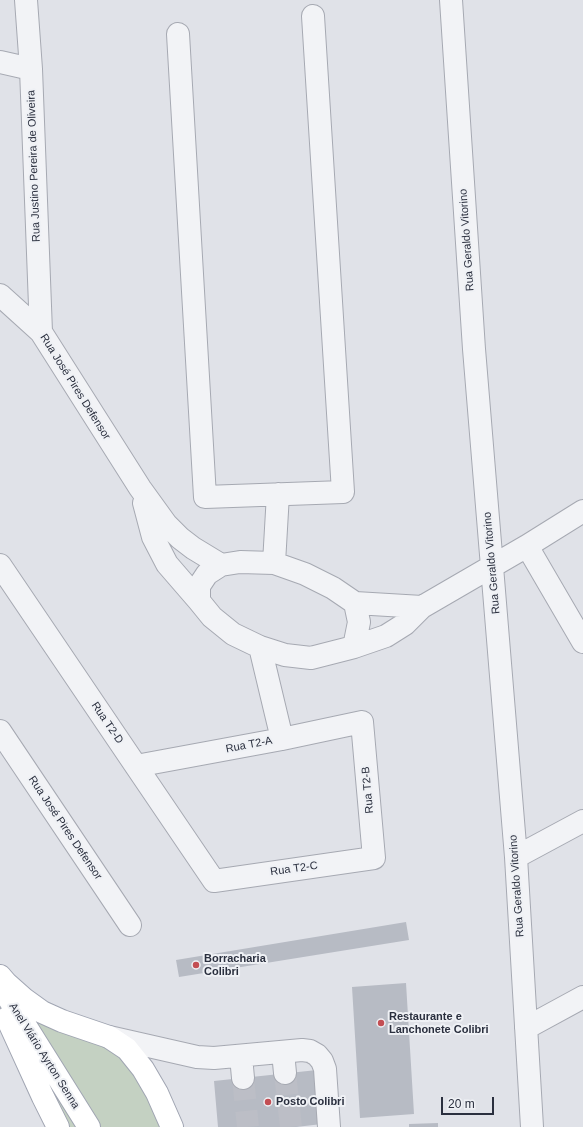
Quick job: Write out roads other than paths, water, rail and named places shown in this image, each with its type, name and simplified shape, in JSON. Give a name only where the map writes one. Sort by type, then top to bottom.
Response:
[{"type":"main road","points":[[0,976],[24,999],[42,1012],[62,1021],[108,1037],[127,1049],[143,1069],[157,1093],[172,1127]]},
{"type":"main road","name":"Anel Viário Ayrton Senna","points":[[0,986],[89,1127]]},
{"type":"main road","points":[[0,1002],[42,1097],[58,1127]]},
{"type":"street","name":"Rua Justino Pereira de Oliveira","points":[[26,0],[31,69],[41,332]]},
{"type":"street","name":"Rua Geraldo Vitorino","points":[[451,0],[474,349],[493,566],[510,799],[516,857],[532,1127]]},
{"type":"street","points":[[178,34],[205,497],[343,492],[313,16]]},
{"type":"street","points":[[0,62],[31,69]]},
{"type":"street","name":"Rua José Pires Defensor","points":[[0,295],[41,332],[140,488],[166,524],[193,548],[221,565]]},
{"type":"street","name":"Rua José Pires Defensor","points":[[140,488],[153,537],[167,564],[212,617],[233,634],[260,647],[285,655],[310,658],[354,647]]},
{"type":"street","points":[[274,563],[278,494]]},
{"type":"street","points":[[354,647],[386,636],[405,624],[422,607],[527,546],[583,511]]},
{"type":"street","points":[[527,546],[583,642]]},
{"type":"street","points":[[198,600],[200,586],[207,574],[221,565],[240,562],[274,563],[305,574],[333,588],[355,603],[422,607]]},
{"type":"street","name":"Rua T2-D","points":[[0,565],[214,881]]},
{"type":"street","points":[[354,647],[359,622],[355,603]]},
{"type":"street","points":[[260,647],[282,739]]},
{"type":"street","name":"Rua T2-A","points":[[136,766],[282,739],[362,722]]},
{"type":"street","name":"Rua T2-B","points":[[362,722],[374,858]]},
{"type":"street","name":"Rua José Pires Defensor","points":[[0,731],[130,925]]},
{"type":"street","points":[[516,857],[583,821]]},
{"type":"street","name":"Rua T2-C","points":[[214,881],[374,858]]},
{"type":"street","points":[[526,1028],[583,997]]},
{"type":"street","points":[[108,1037],[197,1057],[214,1058],[302,1050],[310,1051],[317,1055],[322,1061],[325,1069],[329,1127]]},
{"type":"street","points":[[283,1052],[285,1073]]},
{"type":"street","points":[[241,1056],[243,1078]]},
{"type":"tunnel","points":[[285,1073],[291,1127]]},
{"type":"tunnel","points":[[243,1078],[248,1127]]},
{"type":"place","name":"Borracharia Colibri","points":[[196,965]]},
{"type":"place","name":"Restaurante e Lanchonete Colibri","points":[[381,1023]]},
{"type":"place","name":"Posto Colibri","points":[[268,1102]]}]
